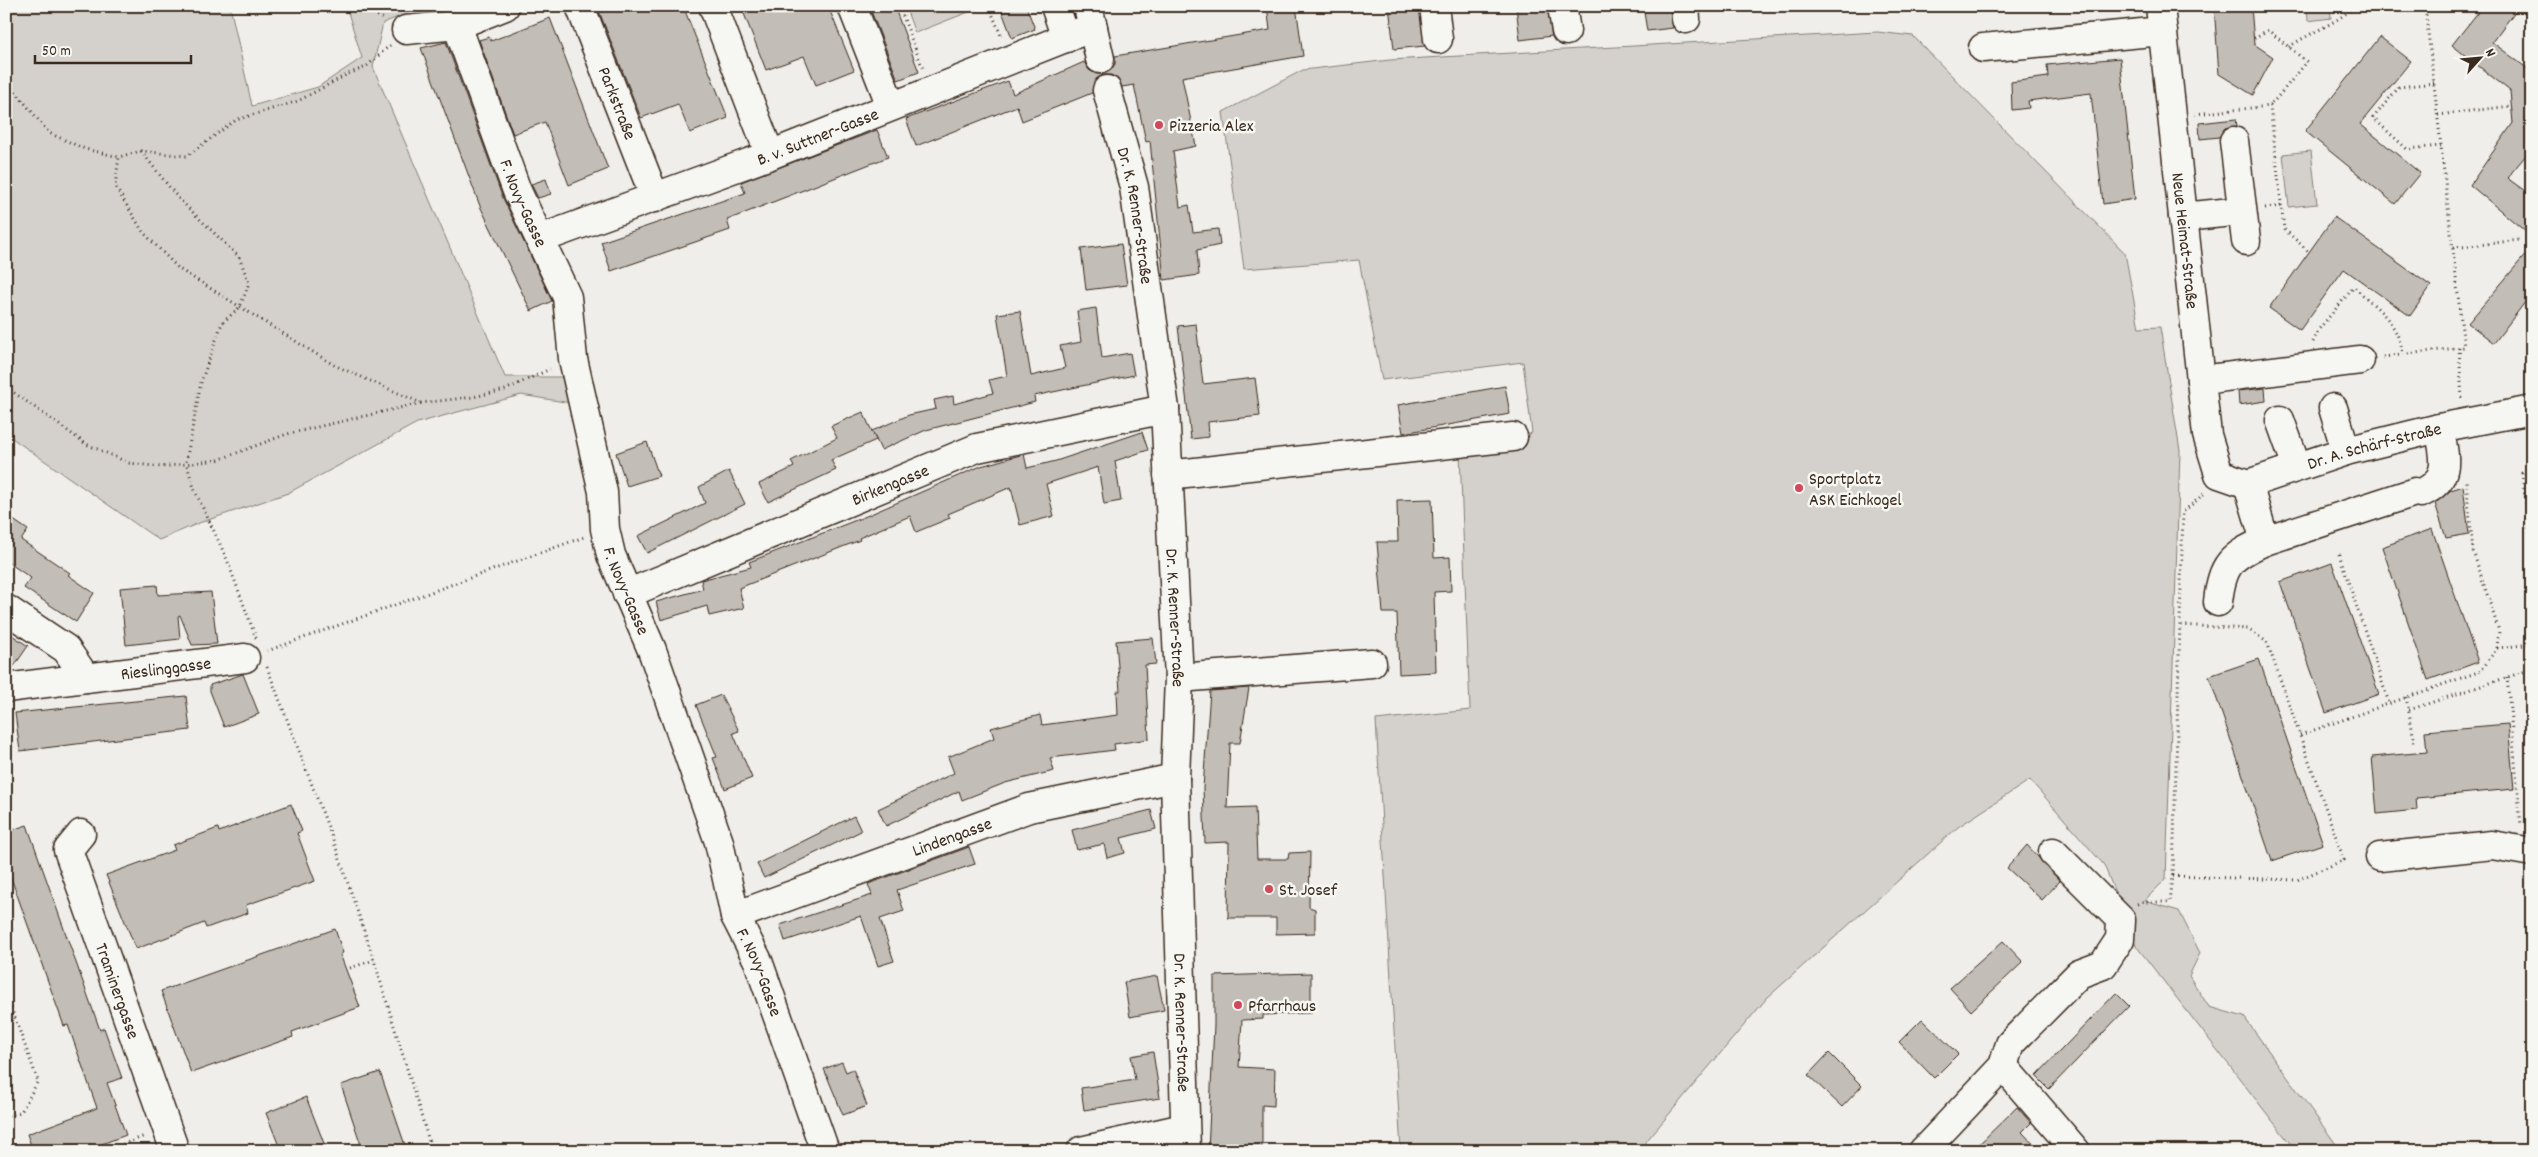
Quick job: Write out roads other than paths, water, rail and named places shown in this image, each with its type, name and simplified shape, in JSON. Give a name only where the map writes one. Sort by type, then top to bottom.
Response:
[{"type":"street","points":[[406,30],[457,25],[506,6]]},
{"type":"street","name":"Parkstraße","points":[[580,6],[655,198]]},
{"type":"street","points":[[713,6],[770,155]]},
{"type":"street","points":[[852,6],[891,106]]},
{"type":"street","points":[[1055,6],[1066,38]]},
{"type":"street","points":[[1434,6],[1438,39]]},
{"type":"street","points":[[1091,16],[1100,59]]},
{"type":"street","name":"B. v. Suttner-Gasse","points":[[540,239],[770,155],[1066,38],[1091,16]]},
{"type":"street","points":[[1983,48],[2162,18]]},
{"type":"street","name":"Neue Heimat-Straße","points":[[2162,18],[2207,435],[2219,474],[2248,484]]},
{"type":"street","name":"F. Novy-Gasse","points":[[457,25],[517,191],[567,296],[573,359],[603,492],[605,529],[611,555],[652,650],[719,842],[735,916],[758,961],[825,1151]]},
{"type":"street","name":"Dr. K. Renner-Straße","points":[[1107,90],[1134,187],[1165,409],[1179,678],[1175,778],[1185,1139]]},
{"type":"street","points":[[2234,141],[2246,242]]},
{"type":"street","points":[[2183,217],[2242,210]]},
{"type":"street","points":[[2201,380],[2360,360]]},
{"type":"street","points":[[2333,408],[2346,451]]},
{"type":"street","name":"Birkengasse","points":[[627,594],[977,448],[1165,409]]},
{"type":"street","name":"Dr. A. Schärf-Straße","points":[[2248,484],[2346,451],[2450,426],[2532,410]]},
{"type":"street","points":[[2280,420],[2297,467]]},
{"type":"street","points":[[2218,602],[2221,576],[2233,560],[2244,550],[2265,541],[2434,487],[2443,473],[2450,426]]},
{"type":"street","points":[[1168,475],[1513,437]]},
{"type":"street","points":[[2248,484],[2265,541]]},
{"type":"street","points":[[6,609],[66,649],[86,678]]},
{"type":"street","name":"Rieslinggasse","points":[[6,688],[253,655]]},
{"type":"street","points":[[1179,678],[1372,664]]},
{"type":"street","name":"Lindengasse","points":[[735,916],[1029,808],[1175,778]]},
{"type":"street","name":"Traminergasse","points":[[81,834],[68,850],[171,1139]]},
{"type":"street","points":[[2380,856],[2492,845],[2528,851]]},
{"type":"street","points":[[1922,1151],[2003,1066],[2010,1044],[2079,974],[2103,965],[2120,939],[2121,920],[2053,852]]},
{"type":"street","points":[[2003,1066],[2076,1151]]},
{"type":"street","points":[[1081,1151],[1185,1139]]},
{"type":"place","name":"Pizzeria Alex","points":[[1159,125]]},
{"type":"place","name":"Sportplatz ASK Eichkogel","points":[[1799,488]]},
{"type":"place","name":"St. Josef","points":[[1269,889]]},
{"type":"place","name":"Pfarrhaus","points":[[1238,1005]]}]
